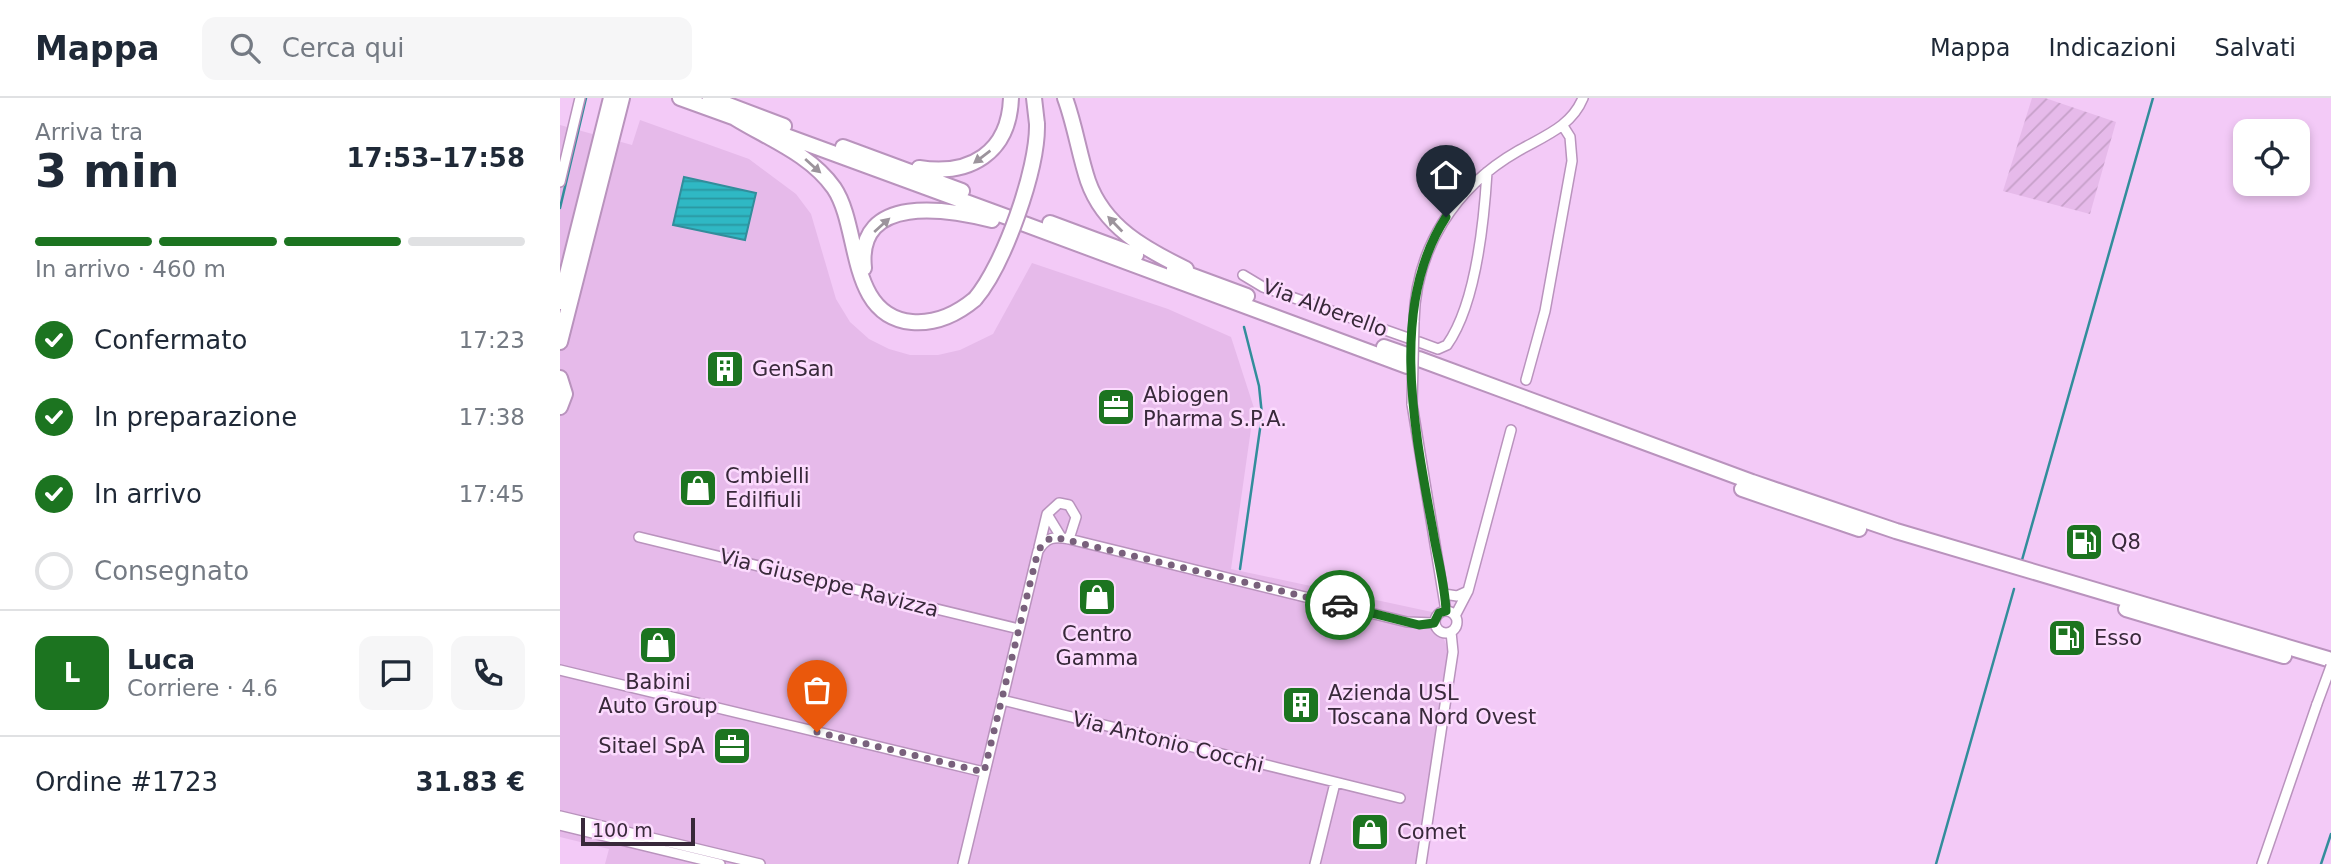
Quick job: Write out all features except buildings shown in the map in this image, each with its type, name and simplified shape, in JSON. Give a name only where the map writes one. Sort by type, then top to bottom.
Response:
[{"type":"main road","points":[[560,302],[611,98]]},
{"type":"main road","points":[[560,342],[622,98]]},
{"type":"main road","points":[[680,98],[875,159],[1040,230],[1413,363],[1836,521],[2328,664]]},
{"type":"main road","points":[[710,98],[800,156],[830,184],[845,207],[866,287],[876,303],[888,314],[916,322],[949,316],[975,299],[996,266],[1030,173],[1037,124],[1034,98]]},
{"type":"main road","points":[[875,159],[938,171],[971,164],[989,152],[1000,136],[1009,117],[1011,98]]},
{"type":"main road","points":[[1065,98],[1087,179],[1095,198],[1110,219],[1144,248],[1215,284]]},
{"type":"main road","points":[[727,111],[1013,218],[1215,284],[1413,363]]},
{"type":"main road","points":[[866,287],[863,256],[868,239],[882,223],[900,212],[943,211],[1013,218]]},
{"type":"main road","points":[[560,378],[565,394],[560,407]]},
{"type":"street","points":[[560,182],[580,98]]},
{"type":"street","points":[[1446,611],[1412,404],[1418,278],[1432,241],[1454,205],[1487,172],[1563,126],[1574,115],[1583,98]]},
{"type":"street","points":[[1526,380],[1549,290],[1572,161],[1570,137],[1563,126]]},
{"type":"street","points":[[1419,342],[1441,348],[1449,342],[1453,334],[1474,270],[1487,172]]},
{"type":"street","name":"Via Alberello","points":[[1243,275],[1264,287],[1408,338]]},
{"type":"street","points":[[1421,864],[1453,652],[1451,632],[1457,623],[1455,616],[1468,591],[1511,430]]},
{"type":"street","points":[[963,864],[1047,514],[1057,503],[1066,503],[1071,507],[1076,520],[1065,538]]},
{"type":"street","points":[[1047,514],[1065,538]]},
{"type":"street","name":"Via Giuseppe Ravizza","points":[[639,537],[1019,629]]},
{"type":"street","points":[[1038,551],[1047,540],[1065,538],[1406,622],[1434,623]]},
{"type":"street","points":[[1444,594],[1457,596],[1468,591]]},
{"type":"street","points":[[1434,623],[1439,613],[1446,611],[1455,616]]},
{"type":"street","points":[[1434,623],[1440,632],[1451,632]]},
{"type":"street","points":[[2262,864],[2328,664]]},
{"type":"street","points":[[560,670],[984,772]]},
{"type":"street","name":"Via Antonio Cocchi","points":[[1002,700],[1400,798]]},
{"type":"street","points":[[1315,864],[1335,783]]},
{"type":"street","points":[[560,816],[760,864]]},
{"type":"street","points":[[560,825],[720,864]]},
{"type":"shaded area","points":[[2032,98],[2045,98],[2116,122],[2090,214],[2003,191]]},
{"type":"shaded area","points":[[640,120],[749,159],[796,194],[811,214],[836,299],[850,322],[869,339],[889,349],[910,355],[938,355],[960,350],[993,334],[1032,263],[1168,309],[1231,337],[1254,408],[1231,569],[1432,612],[1446,644],[1448,654],[1438,731],[1417,864],[605,864],[609,849],[560,837],[560,125],[632,145]]},
{"type":"shaded area","points":[[684,177],[756,193],[745,240],[673,225]]},
{"type":"waterway","points":[[560,208],[586,98]]},
{"type":"waterway","points":[[2022,560],[2153,98]]},
{"type":"waterway","points":[[1240,569],[1262,415],[1259,386],[1244,327]]},
{"type":"waterway","points":[[1936,864],[2014,589]]},
{"type":"waterway","points":[[2321,864],[2331,834]]},
{"type":"way so far","points":[[817,732],[984,772],[1038,551],[1045,541],[1054,537],[1340,605]]},
{"type":"place","name":"GenSan","points":[[725,369]]},
{"type":"place","name":"Abiogen Pharma S.P.A.","points":[[1116,407]]},
{"type":"place","name":"Cmbielli Edilfiuli","points":[[698,488]]},
{"type":"place","name":"Q8","points":[[2084,542]]},
{"type":"place","name":"Centro Gamma","points":[[1097,597]]},
{"type":"place","name":"Esso","points":[[2067,638]]},
{"type":"place","name":"Babini Auto Group","points":[[658,645]]},
{"type":"place","name":"Azienda USL Toscana Nord Ovest","points":[[1301,705]]},
{"type":"place","name":"Sitael SpA","points":[[732,746]]},
{"type":"place","name":"Comet","points":[[1370,832]]},
{"type":"route","points":[[1340,605],[1419,625],[1434,623],[1436,616],[1446,611],[1415,436],[1412,404],[1416,287],[1432,241],[1446,217]]}]
